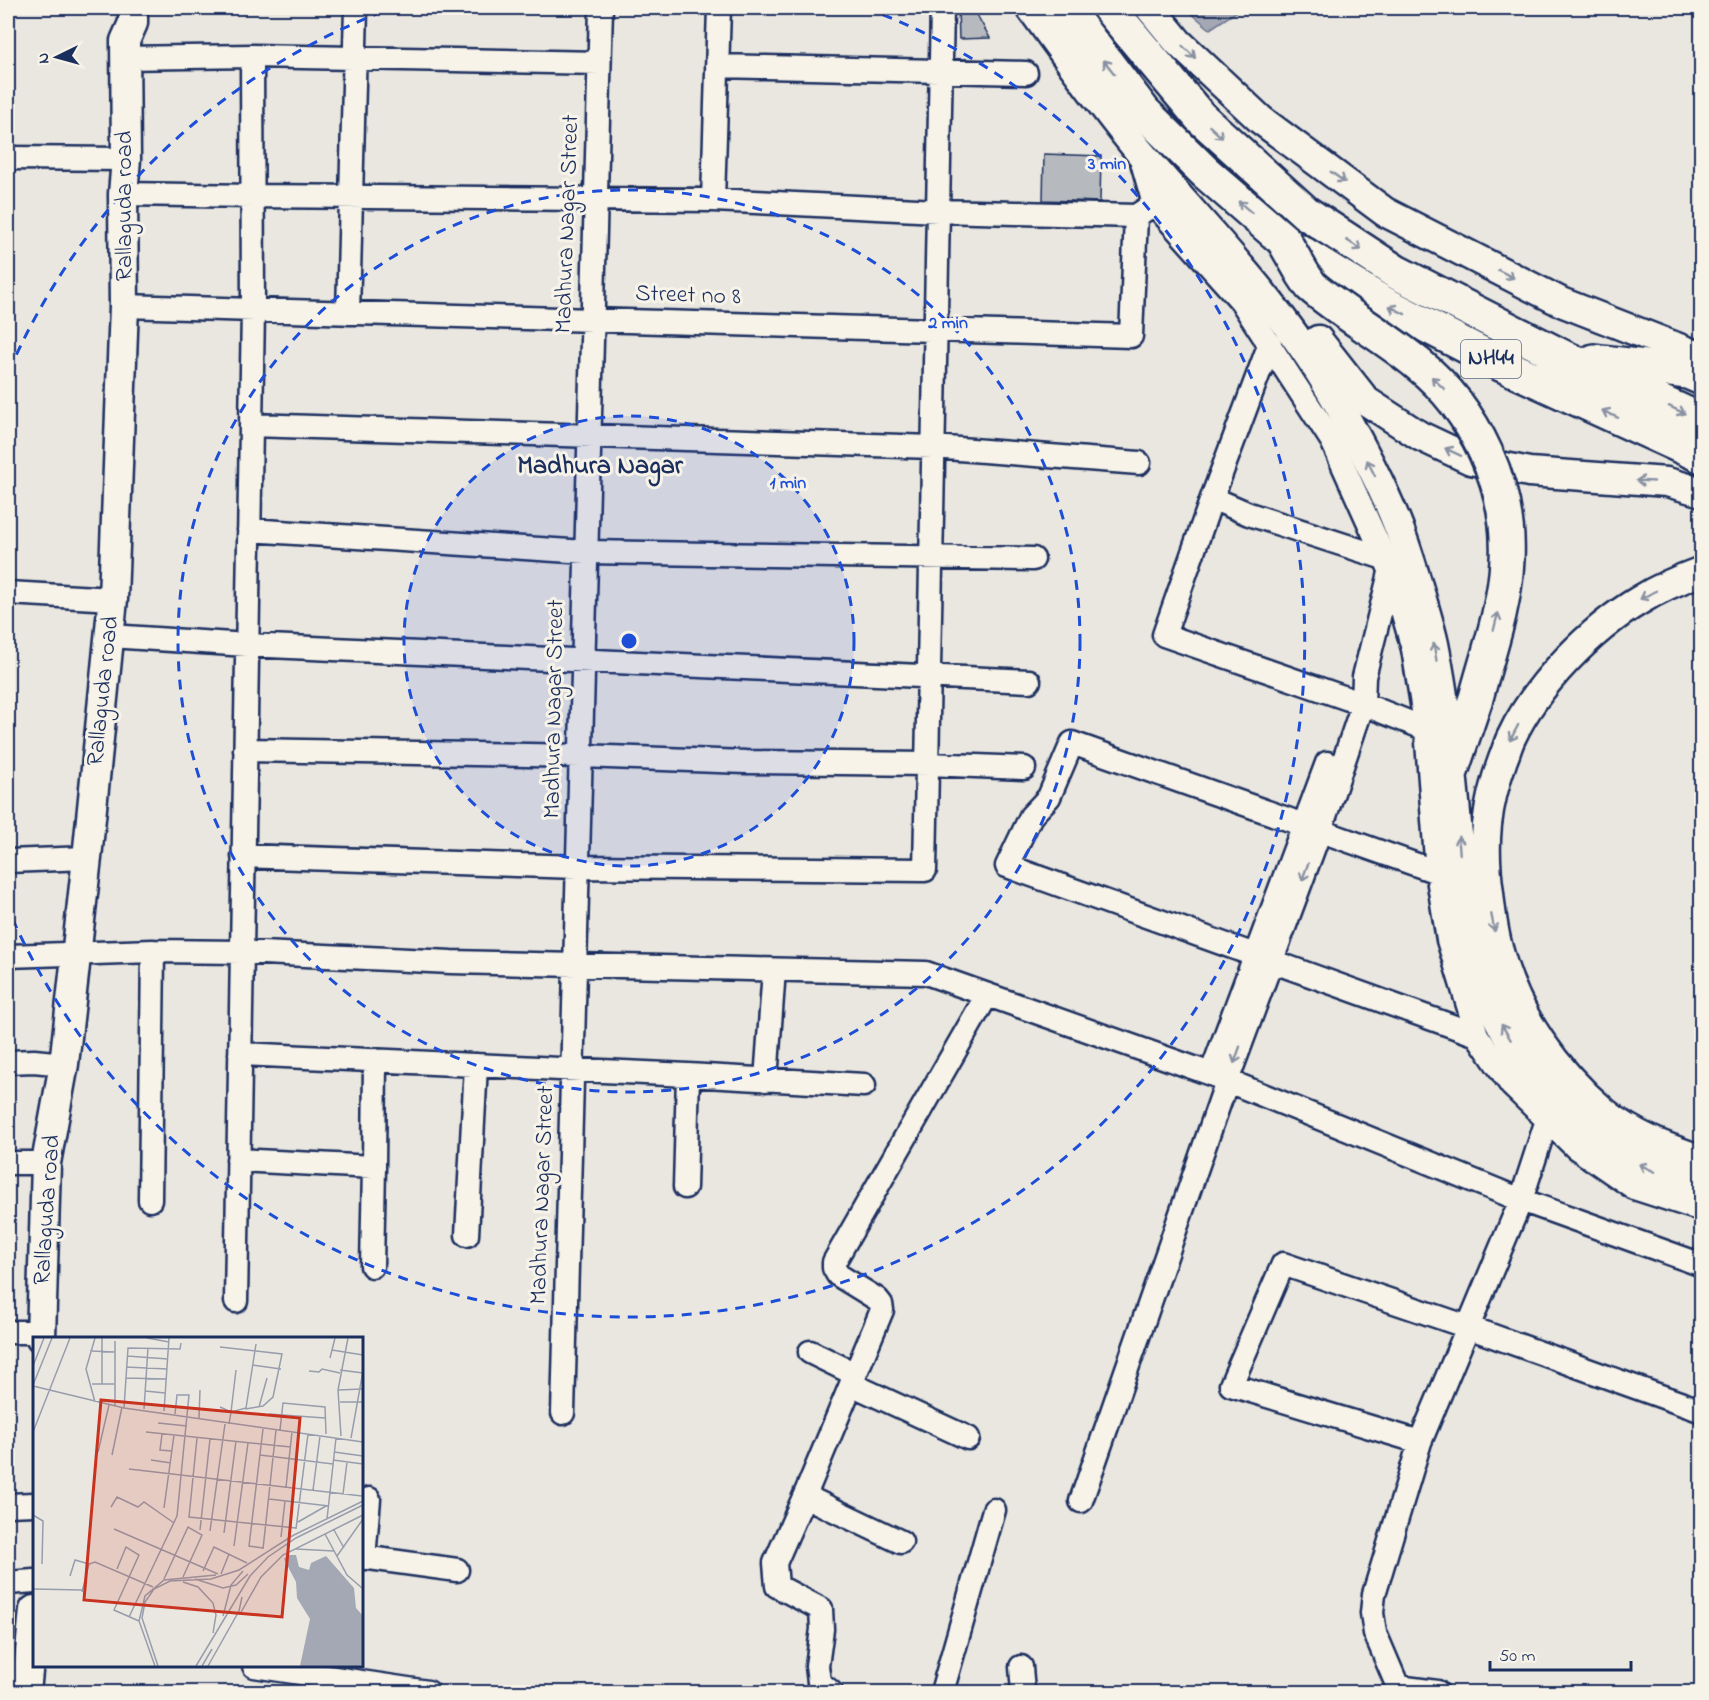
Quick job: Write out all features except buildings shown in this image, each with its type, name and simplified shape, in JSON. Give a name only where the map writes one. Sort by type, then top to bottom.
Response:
[{"type":"highway","name":"NH44","points":[[1065,8],[1144,112],[1205,172],[1284,241],[1383,303],[1503,365],[1701,456]]},
{"type":"highway","name":"NH44","points":[[1109,8],[1200,117],[1306,213],[1396,272],[1563,357],[1701,421]]},
{"type":"highway","points":[[1284,241],[1311,286],[1419,365],[1448,393],[1466,416],[1480,442],[1498,486],[1506,523],[1507,561],[1502,600],[1476,698],[1452,769]]},
{"type":"highway","points":[[1563,357],[1688,372],[1701,378]]},
{"type":"main road","points":[[1031,8],[1099,102],[1138,150],[1264,293],[1304,348],[1339,405],[1370,465],[1399,528],[1433,639],[1443,691],[1463,895],[1471,946],[1484,986],[1499,1021],[1517,1052],[1538,1081],[1565,1111],[1603,1142],[1638,1164],[1681,1183],[1701,1188]]},
{"type":"main road","points":[[1150,8],[1178,42],[1261,120],[1385,212],[1561,302],[1701,357]]},
{"type":"main road","name":"Rallaguda road","points":[[41,1335],[46,1163],[64,1064],[113,598],[124,306],[123,194],[126,159],[124,27]]},
{"type":"main road","points":[[1138,150],[1180,178],[1290,303],[1366,401],[1420,436],[1471,460],[1483,463],[1529,472],[1667,482],[1701,492]]},
{"type":"main road","points":[[1701,571],[1672,582],[1639,600],[1604,626],[1569,657],[1534,700],[1511,738],[1494,785],[1486,825],[1485,863],[1499,955],[1513,992],[1527,1019],[1557,1065],[1605,1113],[1636,1134],[1668,1149],[1701,1160]]},
{"type":"main road","points":[[26,1692],[33,1632]]},
{"type":"street","points":[[348,313],[356,8]]},
{"type":"street","name":"Madhura Nagar Street","points":[[563,1413],[601,8]]},
{"type":"street","points":[[712,200],[719,8]]},
{"type":"street","points":[[243,856],[578,867],[926,870],[942,8]]},
{"type":"street","points":[[124,27],[252,56],[599,63]]},
{"type":"street","points":[[236,1301],[253,310],[252,56]]},
{"type":"street","points":[[717,66],[1026,73]]},
{"type":"street","points":[[1138,150],[1145,210],[1241,301],[1332,441],[1387,565],[1413,649],[1426,729],[1437,872],[1448,940],[1477,1035],[1511,1085],[1576,1148],[1634,1188],[1701,1210]]},
{"type":"street","points":[[8,158],[126,159]]},
{"type":"street","points":[[123,194],[712,200],[938,211],[1145,210]]},
{"type":"street","name":"Street no 8","points":[[124,306],[1131,336],[1145,210]]},
{"type":"street","points":[[1269,344],[1164,635],[1357,701],[1426,729]]},
{"type":"street","points":[[250,425],[933,447],[1139,463]]},
{"type":"street","points":[[1212,498],[1387,565]]},
{"type":"street","points":[[249,530],[586,552],[1033,559]]},
{"type":"street","points":[[1081,1501],[1219,1078],[1357,701],[1387,565]]},
{"type":"street","points":[[8,593],[113,598]]},
{"type":"street","points":[[110,636],[247,645],[1029,681]]},
{"type":"street","points":[[1437,872],[1072,743],[1049,797],[1031,816],[1007,866],[1477,1035]]},
{"type":"street","points":[[245,750],[1024,768]]},
{"type":"street","points":[[8,861],[87,858]]},
{"type":"street","points":[[150,1200],[153,951]]},
{"type":"street","points":[[8,956],[153,951],[242,952],[451,962],[926,974],[1219,1078],[1521,1200],[1701,1265]]},
{"type":"street","points":[[766,1080],[774,970]]},
{"type":"street","points":[[831,1692],[819,1682],[817,1666],[822,1629],[821,1609],[777,1586],[775,1563],[882,1310],[877,1299],[838,1275],[834,1262],[987,995]]},
{"type":"street","points":[[240,1054],[864,1085]]},
{"type":"street","points":[[372,1266],[375,1060]]},
{"type":"street","points":[[8,1062],[34,1061],[64,1064]]},
{"type":"street","points":[[468,1235],[476,1065]]},
{"type":"street","points":[[685,1187],[688,1075]]},
{"type":"street","points":[[1437,1692],[1398,1690],[1376,1633],[1372,1614],[1374,1594],[1420,1442],[1521,1200],[1547,1120]]},
{"type":"street","points":[[238,1161],[375,1167]]},
{"type":"street","points":[[8,1163],[46,1163]]},
{"type":"street","points":[[1420,1442],[1231,1385],[1283,1264],[1468,1327],[1701,1412]]},
{"type":"street","points":[[8,1332],[41,1335]]},
{"type":"street","points":[[810,1352],[853,1379],[968,1438]]},
{"type":"street","points":[[808,1488],[809,1496],[815,1501],[901,1542]]},
{"type":"street","points":[[369,1499],[363,1558],[457,1570]]},
{"type":"street","points":[[8,1505],[33,1504]]},
{"type":"street","points":[[942,1692],[994,1510]]},
{"type":"street","points":[[8,1583],[33,1581]]},
{"type":"street","points":[[267,1667],[428,1692]]},
{"type":"street","points":[[1021,1667],[1023,1692]]},
{"type":"shaded area","points":[[1185,8],[1242,8],[1210,29]]},
{"type":"district","name":"Madhura Nagar","points":[[600,467]]}]
